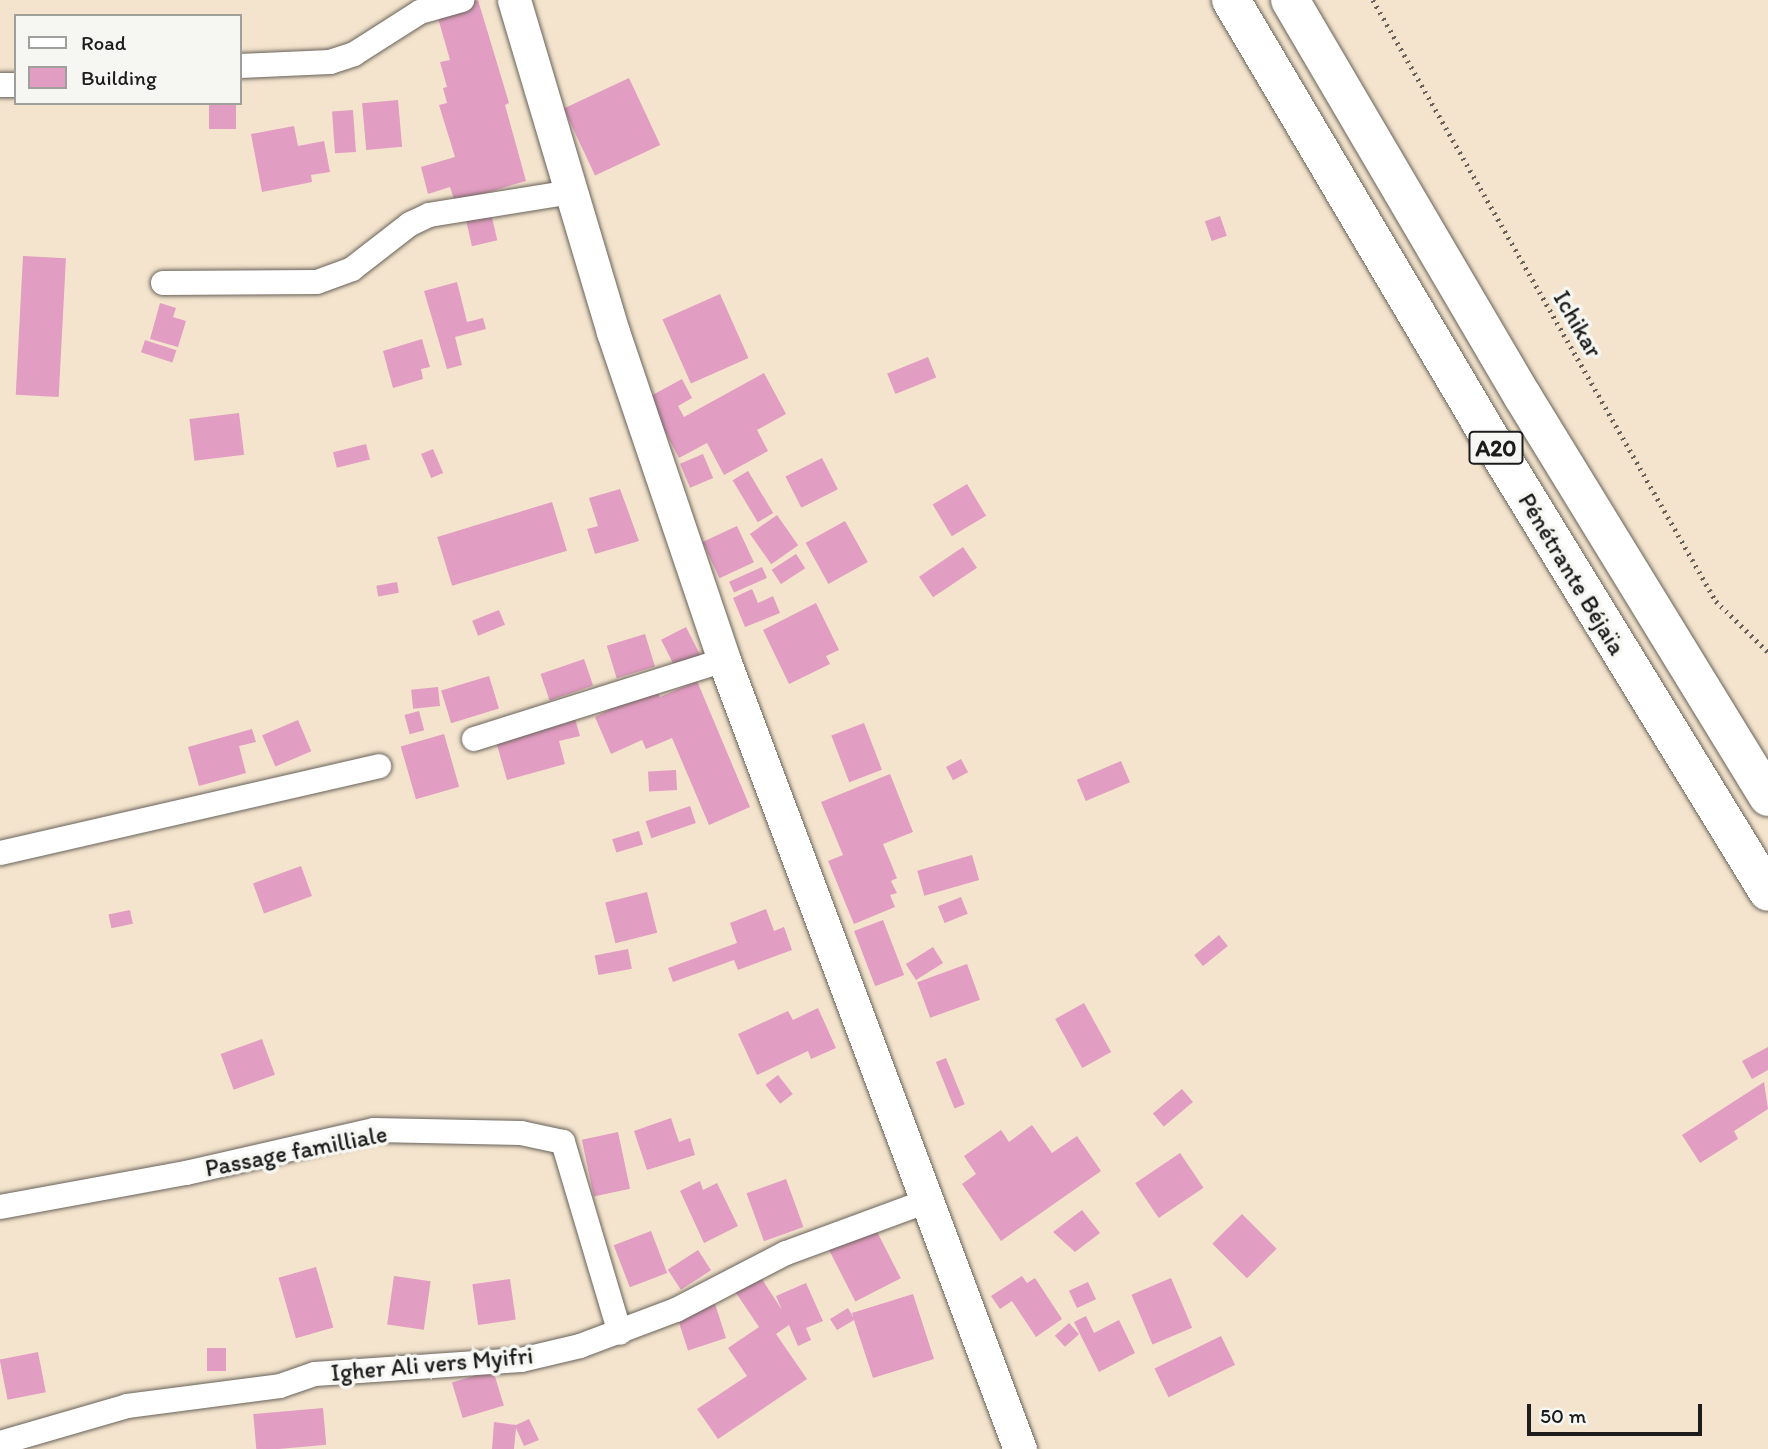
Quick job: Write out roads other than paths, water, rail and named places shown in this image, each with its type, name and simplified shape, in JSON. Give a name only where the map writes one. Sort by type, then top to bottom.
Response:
[{"type":"highway","name":"Pénétrante Béjaïa","points":[[1231,0],[1479,420],[1768,892]]},
{"type":"highway","name":"Pénétrante Béjaïa","points":[[1290,0],[1522,397],[1768,797]]},
{"type":"main road","points":[[514,0],[613,332],[724,660],[1020,1449]]},
{"type":"street","points":[[242,66],[330,62],[354,54],[420,12],[462,0]]},
{"type":"street","points":[[163,283],[317,282],[352,269],[410,224],[429,215],[571,192]]},
{"type":"street","points":[[474,739],[724,660]]},
{"type":"street","points":[[0,853],[379,766]]},
{"type":"street","name":"Passage familliale","points":[[0,1207],[186,1173],[373,1130],[521,1133],[563,1142],[620,1333]]},
{"type":"street","name":"Igher Ali vers Myifri","points":[[0,1443],[127,1406],[280,1386],[315,1374],[521,1360],[620,1333],[676,1310],[786,1253],[927,1201]]}]
